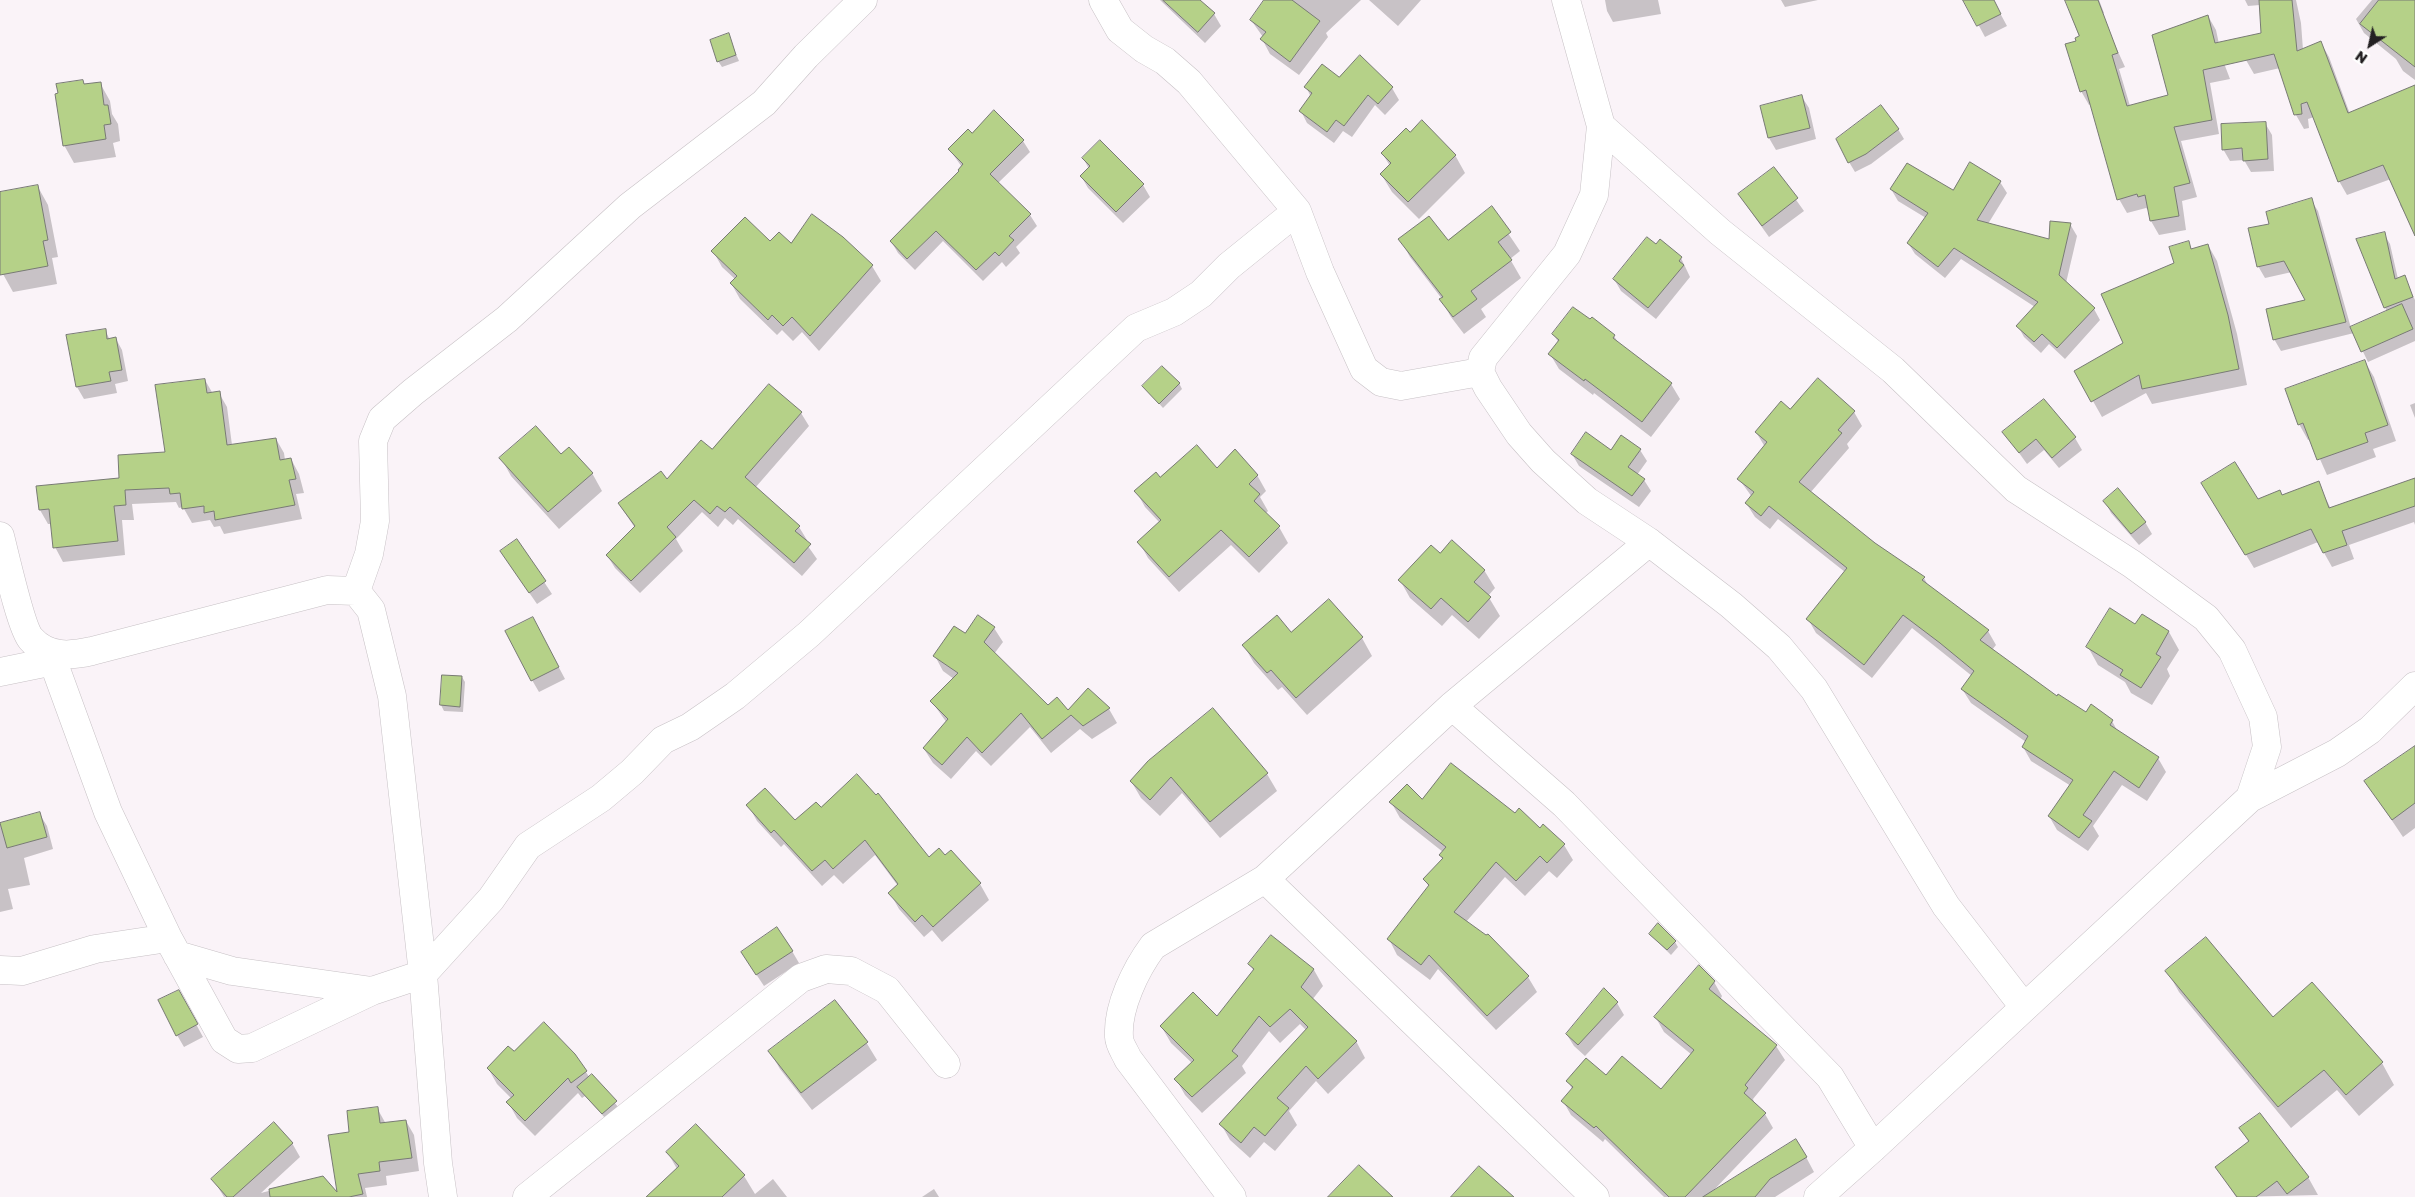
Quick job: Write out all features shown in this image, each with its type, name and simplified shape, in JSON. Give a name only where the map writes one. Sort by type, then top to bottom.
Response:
[{"type":"street","points":[[356,591],[369,554],[375,521],[374,441],[382,420],[413,392],[507,319],[630,206],[764,103],[806,56],[863,0]]},
{"type":"street","points":[[1103,0],[1120,30],[1144,49],[1165,61],[1189,82],[1297,211],[1320,272],[1364,369],[1381,382],[1401,386],[1480,372]]},
{"type":"street","points":[[1566,0],[1601,126],[1594,195],[1567,254],[1483,358],[1480,372],[1488,388],[1519,434],[1543,461],[1587,501],[1649,542],[1731,605],[1779,647],[1814,689],[1946,906],[2024,1007]]},
{"type":"street","points":[[1601,126],[1720,232],[1893,370],[2016,489],[2132,564],[2206,618],[2232,650],[2263,717],[2267,747],[2250,798]]},
{"type":"street","points":[[0,536],[30,639],[52,657],[108,812],[173,946],[224,1040],[238,1049],[252,1048],[372,991],[423,974],[492,899],[528,846],[601,798],[632,772],[663,740],[690,727],[734,696],[809,634],[1136,328],[1174,312],[1201,294],[1229,266],[1297,211]]},
{"type":"street","points":[[1232,1197],[1128,1059],[1119,1038],[1124,1002],[1142,961],[1153,946],[1265,878],[1452,706],[1649,542]]},
{"type":"street","points":[[0,672],[52,657],[70,656],[327,590],[356,591],[371,610],[392,696],[423,974],[438,1163],[443,1197]]},
{"type":"street","points":[[1818,1197],[2250,798],[2337,753],[2370,730],[2415,686]]},
{"type":"street","points":[[1452,706],[1564,804],[1830,1077],[1873,1148]]},
{"type":"street","points":[[1265,878],[1595,1197]]},
{"type":"street","points":[[0,970],[22,971],[95,950],[173,946],[232,971],[372,991]]},
{"type":"street","points":[[528,1197],[801,978],[826,969],[850,971],[887,990],[946,1064]]},
{"type":"building","points":[[1163,0],[1200,0],[1215,13],[1198,32]]},
{"type":"building","points":[[1264,0],[1292,0],[1320,21],[1290,62],[1260,39],[1266,32],[1250,20]]},
{"type":"building","points":[[1963,0],[1994,0],[2001,14],[1977,26]]},
{"type":"building","points":[[2065,0],[2098,0],[2118,53],[2112,55],[2127,106],[2168,95],[2152,35],[2208,15],[2215,43],[2261,33],[2259,0],[2292,0],[2297,51],[2321,41],[2348,113],[2415,85],[2415,236],[2383,165],[2338,182],[2307,102],[2301,104],[2302,114],[2294,115],[2274,54],[2203,70],[2212,120],[2174,127],[2190,183],[2174,187],[2179,216],[2150,221],[2145,195],[2138,197],[2137,194],[2117,200],[2086,90],[2080,92],[2065,44],[2076,41],[2075,38],[2079,36]]},
{"type":"building","points":[[2379,0],[2415,0],[2415,67],[2360,24]]},
{"type":"building","points":[[729,33],[736,55],[717,62],[710,40]]},
{"type":"building","points":[[1360,55],[1393,87],[1378,104],[1368,95],[1344,126],[1336,120],[1327,132],[1299,111],[1312,93],[1304,87],[1322,64],[1339,77]]},
{"type":"building","points":[[83,80],[84,84],[101,82],[104,105],[108,105],[111,124],[104,125],[106,139],[63,146],[55,94],[58,93],[56,84]]},
{"type":"building","points":[[1802,95],[1810,128],[1768,138],[1760,106]]},
{"type":"building","points":[[1881,105],[1899,129],[1866,154],[1848,163],[1836,139]]},
{"type":"building","points":[[994,110],[1024,140],[990,174],[1031,214],[1009,236],[1014,240],[999,256],[995,252],[976,270],[936,231],[907,259],[890,241],[959,171],[963,164],[948,149],[968,129],[972,133]]},
{"type":"building","points":[[1422,120],[1456,155],[1408,202],[1380,174],[1391,163],[1381,153],[1406,128],[1410,132]]},
{"type":"building","points":[[2266,122],[2268,159],[2243,161],[2242,148],[2222,150],[2221,124]]},
{"type":"building","points":[[1100,140],[1144,184],[1116,212],[1080,176],[1090,166],[1082,158]]},
{"type":"building","points":[[1970,162],[2001,181],[1977,220],[2049,239],[2050,221],[2071,223],[2059,275],[2095,308],[2057,348],[2042,334],[2034,342],[2016,326],[2038,302],[1954,248],[1938,267],[1907,243],[1928,213],[1890,189],[1907,163],[1953,190]]},
{"type":"building","points":[[1774,167],[1798,198],[1762,226],[1738,194]]},
{"type":"building","points":[[38,185],[48,240],[43,241],[48,266],[0,275],[0,192]]},
{"type":"building","points":[[2312,198],[2346,322],[2273,340],[2266,309],[2305,300],[2284,261],[2257,267],[2248,228],[2269,224],[2266,212]]},
{"type":"building","points":[[1492,206],[1511,232],[1498,242],[1512,260],[1471,291],[1477,299],[1453,317],[1439,299],[1443,297],[1398,239],[1429,216],[1448,240]]},
{"type":"building","points":[[812,214],[843,237],[873,265],[810,336],[792,317],[783,326],[772,315],[768,320],[730,283],[737,276],[711,251],[745,217],[770,241],[779,232],[791,243]]},
{"type":"building","points":[[2385,232],[2395,279],[2405,275],[2413,297],[2384,308],[2356,239]]},
{"type":"building","points":[[1647,237],[1656,244],[1660,239],[1682,257],[1679,261],[1684,265],[1648,308],[1613,279]]},
{"type":"building","points":[[2189,241],[2191,249],[2208,244],[2228,315],[2239,369],[2142,389],[2139,375],[2091,402],[2074,371],[2123,343],[2101,294],[2174,263],[2169,247]]},
{"type":"building","points":[[2402,304],[2413,329],[2361,352],[2350,327]]},
{"type":"building","points":[[1573,307],[1590,319],[1592,317],[1615,335],[1613,338],[1672,383],[1642,422],[1548,354],[1559,340],[1552,334]]},
{"type":"building","points":[[106,329],[107,339],[116,337],[122,370],[109,372],[111,381],[76,387],[66,335]]},
{"type":"building","points":[[2365,360],[2388,425],[2365,433],[2368,442],[2317,460],[2303,423],[2298,425],[2285,389]]},
{"type":"building","points":[[1162,366],[1180,383],[1159,404],[1142,386]]},
{"type":"building","points":[[1818,378],[1855,411],[1838,430],[1842,433],[1799,482],[1875,543],[1925,577],[1922,580],[1989,630],[1980,640],[2057,696],[2058,694],[2086,712],[2091,704],[2113,720],[2110,725],[2159,757],[2139,788],[2114,771],[2083,815],[2092,821],[2079,838],[2048,816],[2073,780],[2022,747],[2028,736],[1961,689],[1974,671],[1940,643],[1903,615],[1864,665],[1806,619],[1847,568],[1769,506],[1761,516],[1745,503],[1754,492],[1737,479],[1767,442],[1755,432],[1781,401],[1790,409]]},
{"type":"building","points":[[205,379],[207,393],[220,391],[227,445],[276,438],[280,460],[291,458],[296,479],[289,480],[295,505],[215,520],[214,511],[204,513],[204,506],[182,509],[180,493],[170,494],[169,488],[125,490],[126,505],[114,506],[118,541],[53,548],[49,509],[39,510],[36,486],[119,478],[118,455],[165,452],[155,385]]},
{"type":"building","points":[[769,384],[802,412],[745,477],[800,526],[795,531],[811,544],[794,563],[730,507],[725,512],[717,506],[710,514],[694,500],[667,527],[676,537],[631,581],[606,555],[635,526],[618,503],[661,471],[667,479],[701,440],[712,449]]},
{"type":"building","points":[[2044,399],[2076,437],[2052,458],[2036,439],[2019,453],[2002,432]]},
{"type":"building","points":[[536,426],[561,454],[569,447],[593,473],[548,512],[499,458]]},
{"type":"building","points":[[1586,432],[1611,450],[1621,435],[1641,449],[1628,467],[1645,479],[1632,496],[1571,454]]},
{"type":"building","points":[[1197,445],[1217,468],[1235,449],[1258,475],[1249,484],[1260,494],[1254,501],[1280,526],[1249,557],[1221,530],[1169,577],[1137,542],[1161,520],[1134,491],[1156,472],[1160,477]]},
{"type":"building","points":[[2235,462],[2258,499],[2280,490],[2282,495],[2319,481],[2329,508],[2415,478],[2415,506],[2342,531],[2347,545],[2323,553],[2311,529],[2245,555],[2201,483]]},
{"type":"building","points":[[2118,488],[2146,522],[2131,534],[2103,501]]},
{"type":"building","points":[[517,539],[546,581],[529,593],[500,551]]},
{"type":"building","points":[[1452,540],[1485,570],[1474,582],[1491,597],[1468,622],[1441,598],[1431,609],[1398,580],[1431,545],[1440,553]]},
{"type":"building","points":[[1329,599],[1363,637],[1296,698],[1271,670],[1267,673],[1242,645],[1277,615],[1291,632]]},
{"type":"building","points":[[2110,608],[2135,624],[2142,614],[2169,631],[2156,654],[2161,657],[2141,688],[2120,675],[2123,670],[2086,647]]},
{"type":"building","points":[[978,615],[995,627],[984,642],[1048,705],[1057,697],[1068,710],[1088,688],[1110,708],[1083,726],[1071,715],[1042,739],[1021,713],[982,753],[967,737],[942,765],[923,748],[948,719],[930,701],[958,673],[933,656],[954,626],[965,633]]},
{"type":"building","points":[[533,617],[559,667],[531,681],[505,631]]},
{"type":"building","points":[[442,675],[462,676],[460,707],[440,705]]},
{"type":"building","points":[[1213,708],[1268,773],[1210,822],[1171,777],[1150,800],[1130,781],[1148,761]]},
{"type":"building","points":[[2415,746],[2415,803],[2392,820],[2364,781]]},
{"type":"building","points":[[1451,763],[1515,813],[1519,808],[1540,828],[1543,824],[1565,844],[1547,863],[1540,856],[1516,881],[1496,862],[1454,912],[1486,935],[1488,934],[1529,976],[1487,1016],[1429,955],[1421,965],[1387,939],[1429,885],[1423,879],[1443,858],[1439,855],[1446,847],[1389,802],[1407,784],[1422,799]]},
{"type":"building","points":[[857,774],[876,795],[878,793],[929,857],[939,848],[945,855],[951,850],[981,883],[933,927],[922,915],[915,922],[888,893],[898,884],[865,840],[833,869],[825,860],[812,871],[774,830],[771,833],[746,805],[765,788],[795,820],[816,802],[821,807]]},
{"type":"building","points":[[40,812],[47,837],[7,848],[0,823]]},
{"type":"building","points":[[1658,923],[1676,941],[1667,950],[1649,934]]},
{"type":"building","points":[[777,927],[793,951],[756,975],[741,952]]},
{"type":"building","points":[[1271,935],[1314,969],[1301,987],[1357,1041],[1318,1079],[1306,1066],[1277,1098],[1289,1108],[1265,1136],[1254,1127],[1241,1143],[1219,1124],[1308,1027],[1290,1009],[1270,1027],[1259,1016],[1232,1051],[1238,1056],[1192,1097],[1174,1079],[1194,1060],[1160,1026],[1193,992],[1217,1016],[1254,969],[1248,964]]},
{"type":"building","points":[[2206,937],[2273,1017],[2312,982],[2383,1062],[2346,1095],[2324,1070],[2278,1107],[2165,971]]},
{"type":"building","points":[[1699,965],[1715,981],[1709,989],[1777,1045],[1745,1085],[1748,1088],[1744,1093],[1766,1113],[1685,1197],[1669,1197],[1596,1126],[1594,1128],[1561,1101],[1573,1087],[1566,1081],[1586,1058],[1606,1075],[1622,1056],[1661,1089],[1694,1050],[1654,1017]]},
{"type":"building","points":[[1604,988],[1618,1002],[1578,1045],[1566,1034]]},
{"type":"building","points":[[179,990],[198,1024],[176,1036],[158,1000]]},
{"type":"building","points":[[835,1000],[868,1042],[801,1093],[768,1051]]},
{"type":"building","points":[[544,1022],[575,1054],[587,1071],[571,1083],[568,1078],[525,1121],[506,1102],[514,1095],[487,1068],[508,1046],[514,1051]]},
{"type":"building","points":[[592,1074],[617,1101],[602,1114],[577,1087]]},
{"type":"building","points":[[378,1107],[380,1123],[406,1120],[412,1158],[379,1162],[380,1171],[358,1174],[363,1194],[349,1197],[270,1197],[269,1189],[323,1176],[337,1192],[328,1135],[349,1132],[347,1111]]},
{"type":"building","points":[[2260,1113],[2309,1177],[2287,1194],[2277,1181],[2256,1197],[2237,1197],[2215,1167],[2249,1141],[2239,1128]]},
{"type":"building","points":[[274,1122],[293,1143],[233,1197],[227,1197],[211,1179]]},
{"type":"building","points":[[696,1124],[745,1175],[722,1197],[646,1197],[679,1166],[666,1152]]},
{"type":"building","points":[[1796,1139],[1807,1157],[1770,1179],[1755,1197],[1703,1197]]},
{"type":"building","points":[[1359,1165],[1393,1197],[1328,1197]]},
{"type":"building","points":[[1479,1166],[1514,1197],[1451,1197]]}]
